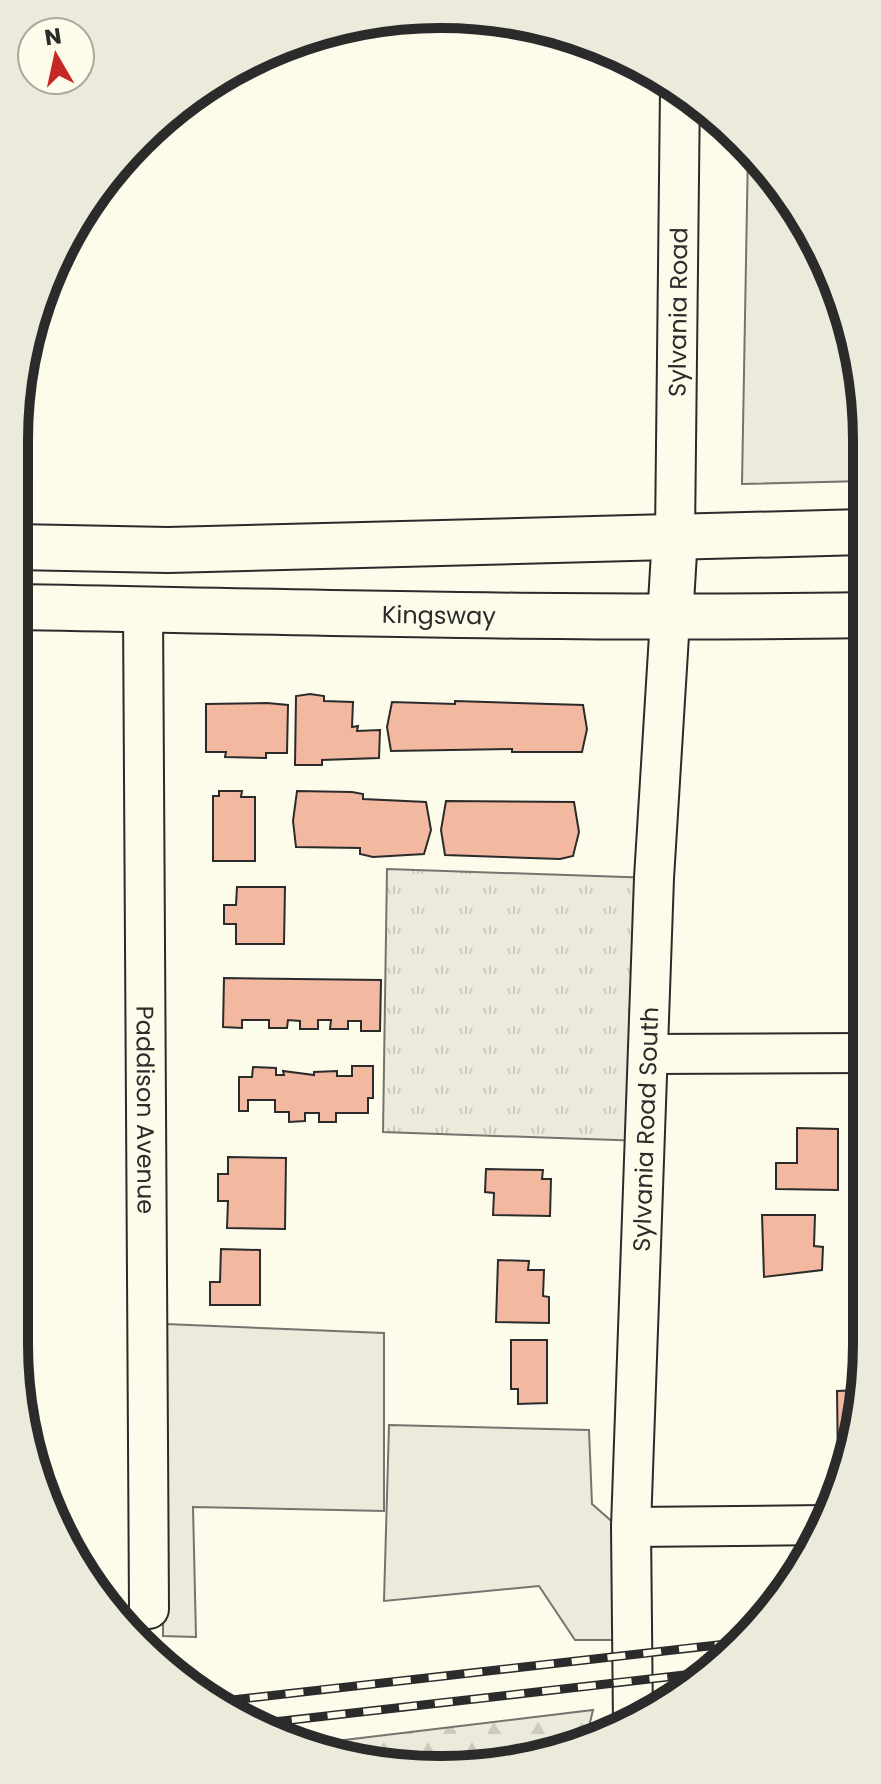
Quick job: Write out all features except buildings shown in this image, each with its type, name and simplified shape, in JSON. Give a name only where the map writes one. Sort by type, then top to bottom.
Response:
[{"type":"main road","points":[[28,547],[168,550],[853,532]]},
{"type":"main road","name":"Sylvania Road South","points":[[670,619],[675,536]]},
{"type":"main road","name":"Kingsway","points":[[28,607],[670,619],[853,615]]},
{"type":"street","name":"Sylvania Road","points":[[675,536],[680,105]]},
{"type":"street","name":"Paddison Avenue","points":[[143,610],[149,1609]]},
{"type":"street","name":"Sylvania Road South","points":[[633,1708],[631,1527],[654,878],[670,619]]},
{"type":"street","points":[[648,1054],[853,1053]]},
{"type":"street","points":[[631,1527],[810,1525]]},
{"type":"green space","points":[[748,166],[768,189],[798,234],[831,308],[849,387],[853,481],[742,484]]},
{"type":"green space","points":[[387,869],[654,878],[644,1141],[383,1132]]},
{"type":"green space","points":[[165,1324],[384,1333],[384,1511],[193,1507],[196,1637],[163,1636]]},
{"type":"green space","points":[[389,1425],[589,1430],[592,1504],[624,1532],[628,1640],[575,1640],[539,1586],[384,1601]]},
{"type":"green space","points":[[593,1710],[589,1728],[547,1742],[494,1752],[414,1755],[332,1741]]},
{"type":"railway","points":[[232,1700],[722,1644]]},
{"type":"railway","points":[[276,1722],[686,1675]]}]
